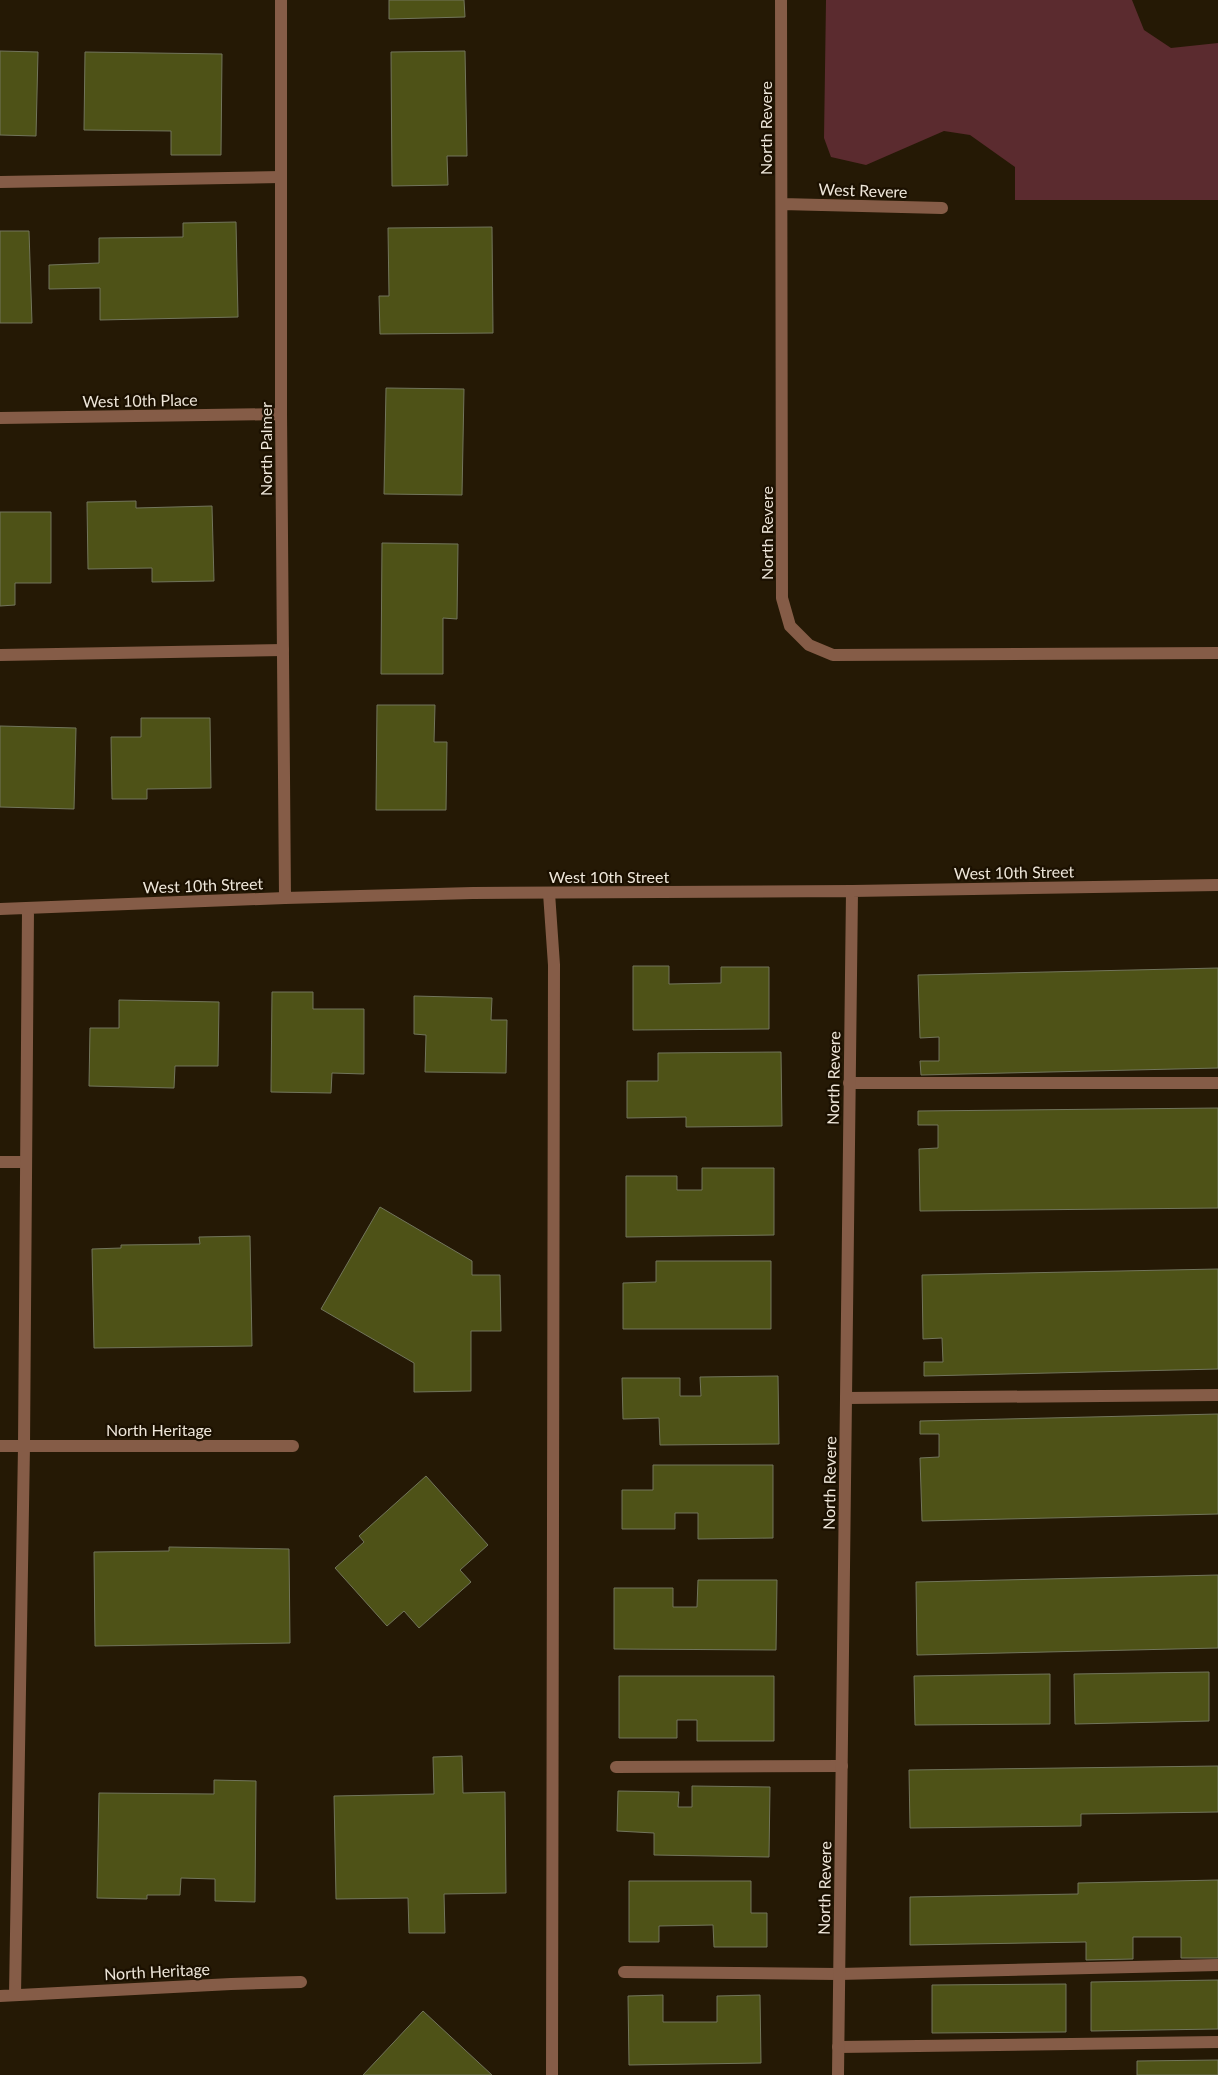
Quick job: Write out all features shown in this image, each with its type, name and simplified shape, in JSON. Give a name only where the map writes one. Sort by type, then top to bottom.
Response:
[{"type":"street","name":"North Palmer","points":[[280,0],[280,414],[285,898]]},
{"type":"street","name":"North Revere","points":[[781,0],[782,598],[790,626],[809,645],[833,654],[1218,653]]},
{"type":"street","points":[[0,182],[280,177]]},
{"type":"street","name":"West Revere","points":[[782,204],[942,208]]},
{"type":"street","name":"West 10th Place","points":[[0,418],[280,414]]},
{"type":"street","points":[[0,655],[283,650]]},
{"type":"street","name":"West 10th Street","points":[[0,909],[285,898],[1218,885]]},
{"type":"street","name":"North Revere","points":[[838,2075],[852,891]]},
{"type":"street","points":[[549,893],[554,966],[552,2075]]},
{"type":"street","points":[[16,1995],[24,1446],[28,909]]},
{"type":"street","points":[[850,1083],[1218,1082]]},
{"type":"street","points":[[0,1162],[26,1162]]},
{"type":"street","points":[[846,1398],[1218,1395]]},
{"type":"street","name":"North Heritage","points":[[0,1446],[293,1446]]},
{"type":"street","points":[[616,1767],[842,1766]]},
{"type":"street","points":[[624,1972],[839,1974],[1218,1965]]},
{"type":"street","name":"North Heritage","points":[[0,1996],[222,1984],[301,1982]]},
{"type":"street","points":[[838,2047],[1218,2042]]},
{"type":"shaded area","points":[[826,0],[1132,0],[1144,30],[1171,48],[1218,43],[1218,200],[1015,200],[1015,167],[970,135],[944,131],[866,165],[831,157],[824,138]]},
{"type":"building","points":[[389,0],[464,0],[465,17],[389,19]]},
{"type":"building","points":[[0,51],[38,52],[36,136],[0,135]]},
{"type":"building","points":[[465,51],[467,156],[447,156],[448,185],[392,186],[391,52]]},
{"type":"building","points":[[85,52],[222,54],[221,155],[171,155],[171,131],[84,130]]},
{"type":"building","points":[[236,222],[238,317],[100,320],[100,288],[49,289],[49,265],[99,263],[99,238],[183,237],[183,223]]},
{"type":"building","points":[[492,227],[493,333],[380,334],[379,296],[389,296],[388,228]]},
{"type":"building","points":[[0,231],[29,231],[32,323],[0,323]]},
{"type":"building","points":[[386,388],[464,389],[462,495],[384,494]]},
{"type":"building","points":[[136,501],[136,508],[212,506],[214,581],[152,582],[152,568],[88,569],[87,502]]},
{"type":"building","points":[[0,512],[51,512],[51,583],[15,583],[15,605],[0,606]]},
{"type":"building","points":[[382,543],[458,544],[457,619],[443,618],[443,674],[381,674]]},
{"type":"building","points":[[377,705],[435,705],[434,742],[447,742],[446,810],[376,810]]},
{"type":"building","points":[[141,718],[210,718],[211,788],[147,789],[147,799],[112,799],[111,737],[141,737]]},
{"type":"building","points":[[0,726],[76,728],[74,809],[0,807]]},
{"type":"building","points":[[633,966],[669,966],[669,984],[721,983],[721,967],[769,967],[769,1029],[633,1030]]},
{"type":"building","points":[[1218,968],[1218,1068],[921,1075],[920,1061],[939,1061],[939,1037],[920,1038],[918,975]]},
{"type":"building","points":[[272,992],[313,992],[313,1009],[364,1009],[364,1074],[332,1073],[331,1093],[271,1092]]},
{"type":"building","points":[[414,996],[492,998],[491,1020],[507,1020],[506,1073],[425,1072],[426,1035],[414,1034]]},
{"type":"building","points":[[119,1000],[219,1002],[218,1066],[175,1066],[174,1088],[89,1086],[90,1028],[119,1028]]},
{"type":"building","points":[[781,1052],[782,1126],[686,1127],[686,1117],[627,1118],[627,1081],[658,1081],[658,1053]]},
{"type":"building","points":[[1218,1108],[1218,1208],[920,1211],[919,1149],[938,1148],[938,1125],[918,1125],[918,1111]]},
{"type":"building","points":[[702,1168],[774,1168],[774,1235],[626,1237],[626,1176],[677,1176],[677,1190],[702,1190]]},
{"type":"building","points":[[380,1207],[472,1261],[472,1275],[500,1275],[501,1331],[471,1331],[471,1391],[414,1392],[414,1363],[321,1309]]},
{"type":"building","points":[[250,1236],[252,1346],[94,1348],[92,1249],[121,1248],[121,1245],[200,1244],[199,1237]]},
{"type":"building","points":[[656,1261],[771,1261],[771,1329],[623,1329],[623,1283],[656,1282]]},
{"type":"building","points":[[1218,1269],[1218,1369],[924,1376],[924,1362],[943,1362],[942,1338],[923,1339],[922,1275]]},
{"type":"building","points":[[778,1376],[779,1444],[660,1445],[659,1418],[623,1419],[622,1378],[680,1378],[680,1396],[701,1396],[700,1377]]},
{"type":"building","points":[[1218,1414],[1218,1514],[922,1521],[920,1458],[939,1457],[939,1434],[920,1434],[920,1421]]},
{"type":"building","points":[[653,1465],[773,1465],[773,1538],[698,1539],[698,1513],[675,1513],[675,1529],[622,1529],[622,1490],[653,1490]]},
{"type":"building","points":[[426,1476],[488,1545],[460,1570],[471,1582],[419,1628],[404,1611],[387,1626],[335,1568],[364,1542],[359,1536]]},
{"type":"building","points":[[169,1547],[289,1549],[290,1643],[95,1646],[94,1552],[169,1551]]},
{"type":"building","points":[[1218,1575],[1218,1648],[917,1655],[916,1582]]},
{"type":"building","points":[[698,1580],[777,1580],[776,1650],[614,1649],[614,1588],[673,1588],[673,1607],[697,1607]]},
{"type":"building","points":[[1209,1672],[1209,1721],[1075,1724],[1074,1674]]},
{"type":"building","points":[[1050,1674],[1050,1724],[915,1725],[914,1676]]},
{"type":"building","points":[[619,1676],[774,1676],[774,1741],[697,1741],[697,1720],[677,1720],[677,1738],[619,1738]]},
{"type":"building","points":[[462,1756],[463,1793],[505,1792],[506,1893],[444,1894],[445,1933],[409,1933],[408,1898],[336,1899],[334,1796],[434,1794],[433,1757]]},
{"type":"building","points":[[1218,1766],[1218,1812],[1081,1814],[1081,1826],[910,1828],[909,1770]]},
{"type":"building","points":[[214,1780],[256,1781],[255,1902],[215,1901],[215,1879],[181,1878],[180,1895],[147,1895],[147,1899],[97,1898],[99,1793],[214,1794]]},
{"type":"building","points":[[692,1786],[770,1787],[769,1857],[654,1855],[654,1833],[617,1831],[618,1791],[679,1792],[678,1807],[692,1807]]},
{"type":"building","points":[[1218,1880],[1218,1958],[1181,1958],[1181,1937],[1133,1937],[1133,1959],[1086,1960],[1086,1942],[910,1945],[910,1897],[1078,1894],[1078,1883]]},
{"type":"building","points":[[629,1881],[751,1881],[751,1913],[767,1913],[767,1947],[714,1947],[713,1925],[659,1926],[659,1942],[629,1942]]},
{"type":"building","points":[[1218,1980],[1218,2029],[1091,2031],[1091,1982]]},
{"type":"building","points":[[1066,1984],[1066,2032],[932,2033],[932,1985]]},
{"type":"building","points":[[663,1995],[663,2022],[717,2022],[717,1996],[760,1995],[761,2063],[629,2065],[628,1996]]},
{"type":"building","points":[[423,2011],[492,2075],[363,2075]]},
{"type":"building","points":[[1218,2060],[1218,2075],[1137,2075],[1137,2061]]}]
